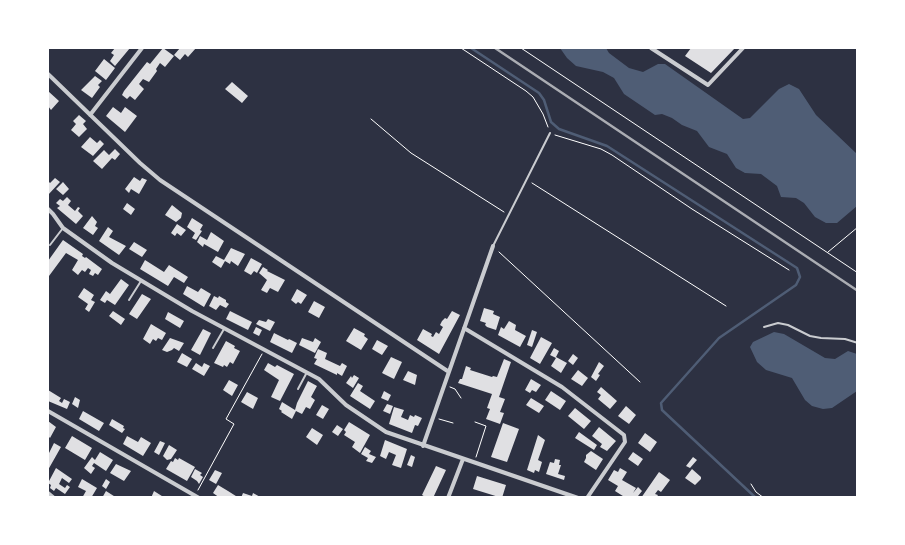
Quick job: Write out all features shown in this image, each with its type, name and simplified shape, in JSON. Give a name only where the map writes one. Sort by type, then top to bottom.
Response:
[{"type":"street","points":[[90,115],[142,48]]},
{"type":"street","points":[[651,48],[708,85],[744,48]]},
{"type":"street","points":[[48,76],[160,180],[449,372]]},
{"type":"street","points":[[48,209],[63,228],[141,281],[224,329],[319,379],[335,396],[357,414],[386,432],[578,498]]},
{"type":"street","points":[[424,446],[493,246]]},
{"type":"street","points":[[464,328],[562,387],[624,435],[625,442],[587,498]]},
{"type":"street","points":[[48,411],[197,496]]},
{"type":"street","points":[[448,498],[463,459]]},
{"type":"street","points":[[48,493],[54,498]]},
{"type":"lane","points":[[493,246],[550,133]]},
{"type":"lane","points":[[50,245],[63,228]]},
{"type":"lane","points":[[129,300],[141,281]]},
{"type":"lane","points":[[764,327],[778,323],[788,325],[810,336],[845,339],[858,343]]},
{"type":"lane","points":[[213,348],[224,329]]},
{"type":"lane","points":[[298,390],[307,372]]},
{"type":"path","points":[[461,48],[526,90],[543,114],[550,133],[600,149],[612,155],[692,209],[789,270]]},
{"type":"path","points":[[521,48],[858,273]]},
{"type":"path","points":[[372,119],[411,153],[509,216]]},
{"type":"path","points":[[527,180],[726,306]]},
{"type":"path","points":[[827,253],[858,227]]},
{"type":"path","points":[[493,246],[640,382]]},
{"type":"path","points":[[197,496],[234,424],[226,419],[264,350]]},
{"type":"path","points":[[444,385],[455,389],[461,398]]},
{"type":"path","points":[[434,417],[453,423]]},
{"type":"path","points":[[474,463],[486,426],[475,422]]},
{"type":"path","points":[[751,484],[756,492],[764,498]]},
{"type":"water","points":[[560,48],[606,48],[609,53],[629,68],[643,72],[658,64],[665,64],[743,119],[750,118],[779,89],[789,84],[799,89],[816,115],[857,154],[857,206],[837,223],[826,223],[815,217],[804,203],[796,198],[781,197],[777,186],[761,174],[745,173],[736,168],[727,154],[709,147],[697,131],[662,114],[655,115],[624,94],[614,78],[603,72],[576,66]]},
{"type":"water","points":[[774,332],[784,334],[825,358],[835,359],[848,351],[857,354],[857,391],[832,408],[823,409],[812,406],[805,400],[792,378],[766,370],[757,362],[750,347],[753,342]]},
{"type":"building","points":[[115,48],[130,48],[115,66],[110,61],[114,55],[111,53]]},
{"type":"building","points":[[163,48],[174,56],[165,67],[160,63],[149,82],[143,79],[139,84],[144,89],[135,100],[130,96],[127,99],[122,95],[124,91],[147,62],[150,64]]},
{"type":"building","points":[[180,48],[196,48],[188,57],[185,54],[180,60],[174,55]]},
{"type":"building","points":[[691,48],[735,48],[711,73],[685,56]]},
{"type":"building","points":[[104,59],[115,68],[106,80],[95,71]]},
{"type":"building","points":[[95,76],[102,81],[92,98],[81,90]]},
{"type":"building","points":[[232,82],[248,96],[242,103],[225,89]]},
{"type":"building","points":[[48,91],[59,101],[51,110],[48,106]]},
{"type":"building","points":[[113,107],[121,113],[125,107],[137,116],[125,132],[106,116]]},
{"type":"building","points":[[79,115],[86,121],[83,124],[87,129],[79,137],[71,130],[76,124],[73,121]]},
{"type":"building","points":[[90,137],[97,143],[100,140],[104,144],[93,156],[81,147]]},
{"type":"building","points":[[115,149],[120,154],[115,160],[112,158],[102,169],[93,161],[104,150],[109,155]]},
{"type":"building","points":[[134,177],[140,181],[142,178],[147,180],[139,194],[131,189],[129,193],[125,189]]},
{"type":"building","points":[[55,178],[60,182],[48,195],[48,181],[50,183]]},
{"type":"building","points":[[63,182],[69,189],[63,195],[56,189]]},
{"type":"building","points":[[67,197],[71,201],[68,205],[75,211],[78,207],[80,208],[78,211],[83,216],[76,224],[57,208],[60,206],[56,203],[60,199],[63,201]]},
{"type":"building","points":[[127,203],[135,209],[131,215],[123,209]]},
{"type":"building","points":[[172,205],[182,213],[181,218],[176,222],[165,215]]},
{"type":"building","points":[[92,216],[97,222],[95,226],[98,228],[93,235],[83,228]]},
{"type":"building","points":[[192,218],[203,225],[200,230],[202,231],[196,240],[192,238],[195,233],[187,227]]},
{"type":"building","points":[[177,224],[186,230],[181,236],[177,233],[175,236],[171,233]]},
{"type":"building","points":[[108,227],[113,231],[109,237],[126,246],[119,255],[99,241]]},
{"type":"building","points":[[211,232],[224,241],[218,252],[204,244],[203,247],[197,242],[200,236],[207,240]]},
{"type":"building","points":[[63,240],[83,254],[82,256],[102,269],[98,275],[95,273],[93,276],[89,274],[91,270],[88,268],[85,272],[82,270],[78,275],[72,270],[78,260],[66,253],[48,275],[48,261]]},
{"type":"building","points":[[134,242],[147,250],[142,257],[129,249]]},
{"type":"building","points":[[231,248],[245,254],[238,266],[231,261],[230,264],[225,261],[221,268],[212,262],[216,256],[224,260]]},
{"type":"building","points":[[251,258],[262,264],[257,273],[254,271],[251,275],[244,271]]},
{"type":"building","points":[[145,260],[164,272],[169,265],[188,277],[184,283],[174,277],[168,286],[140,269]]},
{"type":"building","points":[[263,267],[285,280],[278,292],[270,288],[267,293],[261,290],[267,280],[259,273]]},
{"type":"building","points":[[121,279],[129,285],[115,305],[107,300],[105,303],[100,300],[106,291],[110,294]]},
{"type":"building","points":[[187,286],[198,292],[201,288],[211,294],[204,307],[183,294]]},
{"type":"building","points":[[84,288],[94,295],[91,300],[95,302],[89,312],[85,309],[88,304],[78,297]]},
{"type":"building","points":[[297,289],[307,295],[301,304],[298,302],[296,304],[291,300]]},
{"type":"building","points":[[142,294],[151,299],[137,319],[129,314]]},
{"type":"building","points":[[214,296],[218,298],[219,296],[229,304],[226,308],[220,305],[216,310],[209,306]]},
{"type":"building","points":[[314,301],[325,307],[319,318],[308,312]]},
{"type":"building","points":[[484,308],[494,311],[493,314],[500,317],[496,330],[487,327],[486,323],[480,321]]},
{"type":"building","points":[[113,311],[125,319],[121,325],[109,316]]},
{"type":"building","points":[[230,311],[252,322],[248,330],[226,319]]},
{"type":"building","points":[[452,311],[460,315],[439,354],[417,340],[423,329],[432,334],[431,336],[433,337],[436,332],[439,334],[443,327],[440,325],[442,321],[445,318],[447,319]]},
{"type":"building","points":[[168,312],[184,321],[180,328],[165,319]]},
{"type":"building","points":[[268,319],[275,322],[270,331],[256,324],[259,320],[266,322]]},
{"type":"building","points":[[509,321],[516,325],[515,330],[526,336],[520,347],[498,335],[501,327],[504,329]]},
{"type":"building","points":[[151,324],[166,333],[162,340],[158,338],[156,341],[153,339],[150,344],[143,339]]},
{"type":"building","points":[[256,327],[262,330],[259,336],[253,333]]},
{"type":"building","points":[[354,328],[365,334],[364,336],[368,339],[361,350],[346,341]]},
{"type":"building","points":[[203,329],[211,333],[200,355],[191,350]]},
{"type":"building","points":[[532,330],[537,332],[532,347],[527,345]]},
{"type":"building","points":[[274,333],[297,343],[292,353],[270,342]]},
{"type":"building","points":[[541,337],[552,343],[540,364],[530,358]]},
{"type":"building","points":[[170,338],[184,343],[179,351],[174,348],[167,352],[162,350]]},
{"type":"building","points":[[302,338],[313,342],[315,338],[321,342],[315,353],[299,345]]},
{"type":"building","points":[[377,340],[388,346],[382,355],[372,349]]},
{"type":"building","points":[[226,341],[240,351],[233,364],[230,362],[227,367],[224,365],[223,367],[214,363]]},
{"type":"building","points":[[554,348],[559,351],[556,357],[567,363],[561,373],[551,366],[556,358],[550,355]]},
{"type":"building","points":[[318,349],[327,353],[325,359],[340,366],[342,363],[347,366],[342,376],[314,364],[317,359],[314,358]]},
{"type":"building","points":[[182,353],[192,359],[187,367],[177,362]]},
{"type":"building","points":[[573,354],[578,358],[573,365],[568,361]]},
{"type":"building","points":[[391,357],[402,362],[394,379],[382,373]]},
{"type":"building","points":[[504,359],[511,362],[499,397],[505,399],[500,412],[504,413],[500,424],[486,419],[490,409],[487,408],[492,394],[458,383],[462,379],[466,366],[471,368],[470,370],[497,377]]},
{"type":"building","points":[[599,362],[604,366],[598,374],[600,375],[596,381],[591,377]]},
{"type":"building","points":[[196,363],[202,367],[204,363],[210,366],[204,376],[192,369]]},
{"type":"building","points":[[268,363],[275,367],[277,365],[294,374],[280,401],[271,397],[279,380],[264,370]]},
{"type":"building","points":[[578,370],[588,378],[582,386],[571,379]]},
{"type":"building","points":[[408,371],[417,375],[415,385],[403,380]]},
{"type":"building","points":[[354,375],[359,378],[353,388],[346,383]]},
{"type":"building","points":[[531,379],[541,385],[536,392],[532,390],[530,393],[525,390]]},
{"type":"building","points":[[229,380],[238,385],[232,396],[223,390]]},
{"type":"building","points":[[308,381],[317,386],[311,397],[315,400],[310,409],[306,407],[302,414],[296,411],[292,419],[279,409],[282,402],[295,410]]},
{"type":"building","points":[[358,383],[363,386],[360,391],[375,401],[370,409],[350,396]]},
{"type":"building","points":[[601,387],[617,401],[610,409],[598,399],[601,395],[597,392]]},
{"type":"building","points":[[48,390],[61,398],[59,401],[62,403],[64,399],[70,402],[67,409],[48,401]]},
{"type":"building","points":[[384,391],[391,395],[388,401],[381,398]]},
{"type":"building","points":[[551,391],[566,401],[560,410],[545,400]]},
{"type":"building","points":[[247,392],[258,398],[253,409],[241,402]]},
{"type":"building","points":[[75,397],[80,400],[78,408],[72,404]]},
{"type":"building","points":[[531,398],[544,406],[539,413],[526,405]]},
{"type":"building","points":[[387,404],[393,406],[390,414],[383,411]]},
{"type":"building","points":[[322,405],[329,409],[323,419],[316,415]]},
{"type":"building","points":[[626,406],[636,415],[629,424],[618,416]]},
{"type":"building","points":[[394,407],[404,410],[401,417],[408,420],[410,415],[422,418],[418,426],[415,425],[412,433],[389,424]]},
{"type":"building","points":[[575,408],[591,421],[584,429],[568,416]]},
{"type":"building","points":[[83,411],[104,423],[99,431],[79,419]]},
{"type":"building","points":[[112,419],[124,426],[123,428],[125,429],[122,433],[109,425]]},
{"type":"building","points":[[48,421],[56,427],[50,438],[48,436]]},
{"type":"building","points":[[349,422],[370,435],[360,453],[352,447],[355,442],[344,435],[346,432],[344,430]]},
{"type":"building","points":[[503,423],[519,429],[507,462],[491,457]]},
{"type":"building","points":[[337,425],[343,429],[338,436],[332,432]]},
{"type":"building","points":[[599,427],[616,441],[607,451],[600,447],[602,444],[592,436]]},
{"type":"building","points":[[312,428],[323,435],[317,445],[306,437]]},
{"type":"building","points":[[579,432],[597,445],[594,450],[575,438]]},
{"type":"building","points":[[645,433],[657,442],[650,452],[638,443]]},
{"type":"building","points":[[538,435],[545,440],[538,460],[542,462],[539,472],[535,470],[534,473],[527,470]]},
{"type":"building","points":[[72,436],[92,448],[85,460],[65,448]]},
{"type":"building","points":[[127,436],[138,442],[141,437],[151,443],[143,456],[123,444]]},
{"type":"building","points":[[385,440],[407,449],[401,468],[392,465],[396,455],[389,452],[386,459],[380,456]]},
{"type":"building","points":[[160,441],[165,443],[159,455],[154,452]]},
{"type":"building","points":[[54,443],[61,447],[48,470],[48,455]]},
{"type":"building","points":[[169,445],[177,450],[171,459],[167,460],[163,456]]},
{"type":"building","points":[[365,447],[371,451],[369,454],[376,457],[372,463],[366,461],[368,458],[361,454]]},
{"type":"building","points":[[591,451],[603,459],[596,470],[584,462],[586,455]]},
{"type":"building","points":[[100,452],[113,460],[106,471],[94,463],[92,466],[95,468],[91,474],[84,468],[92,457],[95,460]]},
{"type":"building","points":[[633,452],[643,459],[638,466],[628,459]]},
{"type":"building","points":[[411,455],[415,457],[412,467],[407,465]]},
{"type":"building","points":[[693,457],[697,460],[690,468],[686,466]]},
{"type":"building","points":[[175,458],[178,460],[179,458],[195,467],[187,481],[166,469]]},
{"type":"building","points":[[555,459],[560,460],[559,465],[561,465],[558,474],[565,476],[564,480],[546,474],[550,462],[554,463]]},
{"type":"building","points":[[116,464],[131,471],[124,481],[110,473]]},
{"type":"building","points":[[436,466],[446,470],[433,498],[427,498],[422,495]]},
{"type":"building","points":[[56,468],[72,479],[69,483],[62,478],[59,484],[65,488],[67,485],[70,487],[65,494],[56,488],[54,491],[48,483]]},
{"type":"building","points":[[620,468],[627,472],[622,480],[636,488],[633,493],[638,487],[642,491],[638,496],[640,498],[626,498],[615,491],[618,486],[608,480],[614,470],[618,472]]},
{"type":"building","points":[[195,469],[202,473],[200,475],[203,477],[199,484],[191,477]]},
{"type":"building","points":[[692,469],[701,477],[695,485],[685,478]]},
{"type":"building","points":[[215,470],[222,473],[216,484],[209,480]]},
{"type":"building","points":[[659,472],[670,480],[661,492],[658,490],[655,494],[658,495],[656,498],[641,498]]},
{"type":"building","points":[[477,476],[506,485],[502,498],[473,489]]},
{"type":"building","points":[[82,479],[97,488],[91,498],[82,498],[86,491],[78,487]]},
{"type":"building","points":[[106,479],[110,482],[106,489],[102,486]]},
{"type":"building","points":[[218,485],[239,498],[220,498],[213,493]]},
{"type":"building","points":[[106,491],[117,498],[102,498]]},
{"type":"building","points":[[154,491],[165,498],[151,498]]},
{"type":"building","points":[[243,493],[252,496],[253,493],[262,498],[241,498]]},
{"type":"waterway","points":[[471,48],[539,93],[544,100],[551,122],[559,129],[607,146],[797,268],[800,277],[796,285],[719,338],[661,403],[662,410],[756,498]]},
{"type":"railway","points":[[495,48],[858,291]]}]
